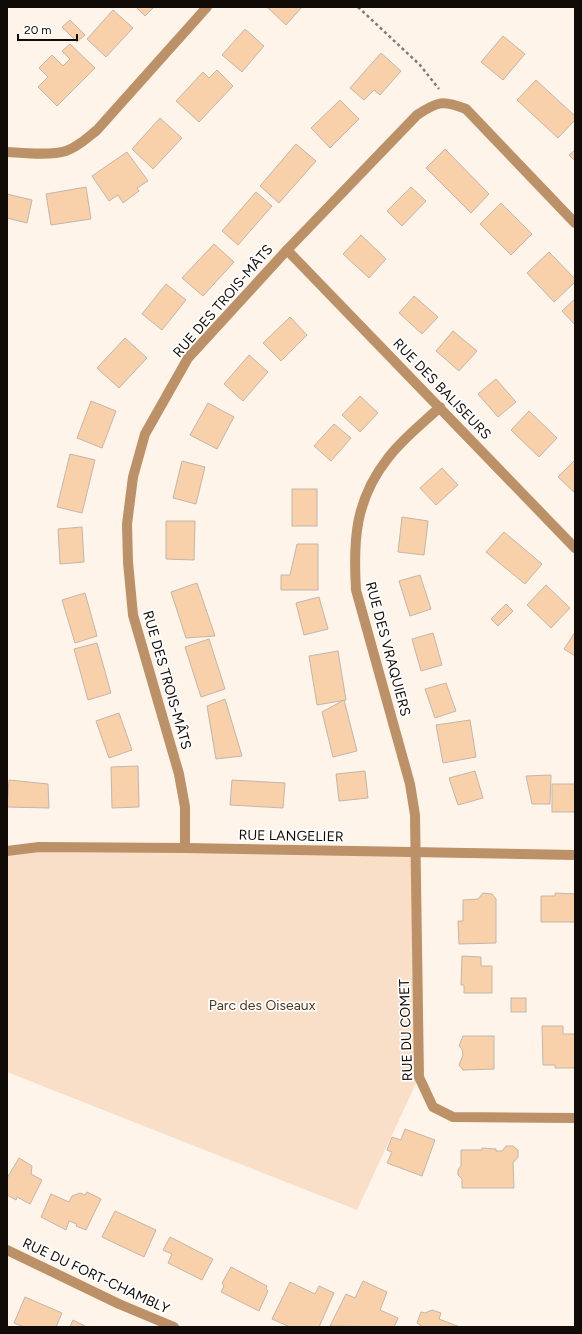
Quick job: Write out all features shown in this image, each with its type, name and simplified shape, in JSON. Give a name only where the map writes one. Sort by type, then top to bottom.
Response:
[{"type":"street","points":[[7,152],[40,153],[65,151],[81,144],[97,130],[207,7]]},
{"type":"street","points":[[451,103],[466,109],[575,223]]},
{"type":"street","name":"RUE DES TROIS-MÂTS","points":[[185,848],[185,807],[179,774],[133,615],[128,562],[127,524],[133,477],[146,434],[164,398],[188,358],[287,250],[417,115],[433,104],[451,103]]},
{"type":"street","name":"RUE DES BALISEURS","points":[[287,250],[575,548]]},
{"type":"street","name":"RUE DES VRAQUIERS","points":[[416,853],[415,815],[410,784],[356,590],[354,559],[356,532],[364,498],[373,479],[388,457],[440,407]]},
{"type":"street","name":"RUE LANGELIER","points":[[7,851],[39,847],[185,848],[575,855]]},
{"type":"street","name":"RUE DU COMET","points":[[416,853],[419,1077],[433,1106],[453,1117],[575,1118]]},
{"type":"street","name":"RUE DU FORT-CHAMBLY","points":[[7,1250],[119,1304],[174,1327]]},
{"type":"path","points":[[358,7],[420,65],[451,103]]},
{"type":"green space","name":"Parc des Oiseaux","points":[[7,851],[416,853],[419,1077],[357,1210],[7,1072]]},
{"type":"building","points":[[136,7],[154,7],[145,16]]},
{"type":"building","points":[[267,7],[302,7],[286,25]]},
{"type":"building","points":[[113,10],[133,28],[106,57],[87,39]]},
{"type":"building","points":[[70,20],[85,35],[77,42],[62,27]]},
{"type":"building","points":[[245,29],[264,46],[242,72],[222,55]]},
{"type":"building","points":[[503,36],[525,54],[503,80],[481,62]]},
{"type":"building","points":[[70,44],[95,68],[57,106],[38,87],[48,77],[39,68],[52,55],[63,66],[70,59],[62,51]]},
{"type":"building","points":[[381,53],[401,71],[380,95],[374,90],[364,100],[350,88]]},
{"type":"building","points":[[217,70],[233,86],[199,122],[176,101],[203,72],[209,78]]},
{"type":"building","points":[[536,80],[575,116],[575,120],[558,138],[517,100]]},
{"type":"building","points":[[340,100],[359,119],[330,148],[311,128]]},
{"type":"building","points":[[160,118],[182,138],[153,169],[132,149]]},
{"type":"building","points":[[296,144],[316,161],[279,203],[260,186]]},
{"type":"building","points":[[445,149],[489,194],[471,213],[426,168]]},
{"type":"building","points":[[575,150],[575,161],[569,155]]},
{"type":"building","points":[[127,152],[148,181],[137,188],[139,191],[123,203],[118,195],[109,201],[92,176]]},
{"type":"building","points":[[86,187],[91,219],[51,225],[46,194]]},
{"type":"building","points":[[411,187],[426,201],[402,226],[387,211]]},
{"type":"building","points":[[256,192],[272,206],[238,245],[222,231]]},
{"type":"building","points":[[7,194],[32,200],[27,223],[7,218]]},
{"type":"building","points":[[501,203],[532,234],[511,255],[480,224]]},
{"type":"building","points":[[361,235],[386,259],[369,278],[343,254]]},
{"type":"building","points":[[214,244],[234,262],[203,296],[182,278]]},
{"type":"building","points":[[549,252],[575,279],[575,282],[554,302],[527,273]]},
{"type":"building","points":[[166,284],[186,300],[162,330],[142,314]]},
{"type":"building","points":[[414,296],[438,317],[422,334],[399,313]]},
{"type":"building","points":[[575,299],[575,325],[562,311]]},
{"type":"building","points":[[290,317],[307,335],[281,361],[263,343]]},
{"type":"building","points":[[453,331],[477,351],[459,371],[436,351]]},
{"type":"building","points":[[125,338],[147,358],[119,388],[97,368]]},
{"type":"building","points":[[249,355],[268,372],[243,401],[224,384]]},
{"type":"building","points":[[496,379],[516,402],[498,417],[478,394]]},
{"type":"building","points":[[360,396],[378,413],[360,432],[342,415]]},
{"type":"building","points":[[91,401],[116,411],[102,448],[77,438]]},
{"type":"building","points":[[208,403],[234,417],[217,449],[190,435]]},
{"type":"building","points":[[529,411],[557,438],[539,457],[511,430]]},
{"type":"building","points":[[334,424],[351,438],[331,461],[314,446]]},
{"type":"building","points":[[70,454],[95,460],[82,513],[57,507]]},
{"type":"building","points":[[575,460],[575,493],[558,477]]},
{"type":"building","points":[[182,461],[205,467],[196,504],[173,498]]},
{"type":"building","points":[[442,468],[458,485],[436,505],[420,488]]},
{"type":"building","points":[[292,489],[317,489],[317,526],[292,526]]},
{"type":"building","points":[[402,517],[428,521],[424,555],[398,552]]},
{"type":"building","points":[[166,521],[195,521],[194,560],[166,559]]},
{"type":"building","points":[[82,527],[84,562],[60,564],[58,529]]},
{"type":"building","points":[[504,532],[542,564],[525,584],[486,552]]},
{"type":"building","points":[[297,544],[318,544],[318,590],[281,590],[281,575],[290,575]]},
{"type":"building","points":[[420,575],[431,609],[410,616],[399,581]]},
{"type":"building","points":[[197,583],[215,636],[186,638],[171,592]]},
{"type":"building","points":[[546,585],[570,608],[551,628],[527,605]]},
{"type":"building","points":[[85,593],[97,636],[75,643],[62,600]]},
{"type":"building","points":[[319,597],[328,629],[304,635],[296,603]]},
{"type":"building","points":[[506,604],[513,611],[498,626],[491,619]]},
{"type":"building","points":[[575,632],[575,656],[564,649]]},
{"type":"building","points":[[433,633],[442,665],[421,671],[412,639]]},
{"type":"building","points":[[209,639],[225,689],[201,697],[185,647]]},
{"type":"building","points":[[97,643],[111,693],[88,700],[74,649]]},
{"type":"building","points":[[338,651],[346,700],[317,705],[309,656]]},
{"type":"building","points":[[446,683],[456,711],[435,718],[425,689]]},
{"type":"building","points":[[225,699],[242,756],[216,759],[207,706]]},
{"type":"building","points":[[344,700],[357,751],[333,757],[322,712]]},
{"type":"building","points":[[119,713],[132,750],[109,758],[96,721]]},
{"type":"building","points":[[470,720],[476,757],[443,763],[436,725]]},
{"type":"building","points":[[138,766],[139,807],[112,808],[111,767]]},
{"type":"building","points":[[365,771],[368,798],[339,801],[336,774]]},
{"type":"building","points":[[475,771],[483,798],[458,805],[449,778]]},
{"type":"building","points":[[551,775],[550,804],[532,804],[526,776]]},
{"type":"building","points":[[9,780],[48,784],[49,808],[7,807]]},
{"type":"building","points":[[232,780],[285,783],[283,808],[230,805]]},
{"type":"building","points":[[552,784],[575,784],[575,812],[552,812]]},
{"type":"building","points":[[483,893],[492,894],[496,899],[496,943],[459,944],[458,921],[463,921],[463,900],[478,899]]},
{"type":"building","points":[[555,893],[575,894],[575,922],[541,922],[541,896],[555,896]]},
{"type":"building","points":[[462,956],[481,957],[481,966],[492,966],[492,993],[464,993],[464,985],[461,985]]},
{"type":"building","points":[[511,998],[526,998],[526,1012],[511,1012]]},
{"type":"building","points":[[542,1026],[563,1026],[563,1034],[575,1034],[575,1068],[555,1068],[555,1065],[543,1065]]},
{"type":"building","points":[[463,1036],[494,1036],[494,1069],[463,1070],[459,1065],[463,1055],[462,1049],[459,1046]]},
{"type":"building","points":[[405,1129],[435,1140],[422,1176],[387,1163],[392,1152],[387,1150],[392,1137],[401,1140]]},
{"type":"building","points":[[506,1146],[513,1146],[518,1150],[518,1157],[513,1163],[514,1188],[462,1188],[462,1179],[458,1175],[458,1170],[461,1166],[461,1150],[482,1150],[482,1148],[502,1151]]},
{"type":"building","points":[[19,1158],[32,1166],[31,1174],[42,1180],[30,1204],[17,1197],[16,1200],[7,1195],[7,1178]]},
{"type":"building","points":[[87,1192],[101,1199],[86,1230],[69,1221],[66,1230],[41,1217],[51,1194],[69,1202],[72,1196],[80,1193],[85,1195]]},
{"type":"building","points":[[115,1211],[156,1230],[144,1257],[102,1237]]},
{"type":"building","points":[[170,1237],[213,1259],[202,1280],[168,1263],[172,1254],[163,1250]]},
{"type":"building","points":[[231,1267],[267,1286],[266,1289],[268,1291],[259,1311],[221,1292],[224,1286],[222,1283]]},
{"type":"building","points":[[363,1281],[387,1292],[380,1310],[398,1318],[394,1327],[330,1326],[346,1294],[355,1298]]},
{"type":"building","points":[[290,1282],[315,1294],[319,1286],[334,1293],[319,1327],[290,1327],[272,1319]]},
{"type":"building","points":[[25,1297],[62,1313],[56,1327],[24,1327],[14,1323]]},
{"type":"building","points":[[432,1310],[441,1313],[439,1319],[460,1327],[423,1327],[417,1323],[421,1312],[425,1313]]},
{"type":"building","points":[[73,1320],[87,1327],[70,1327]]}]
